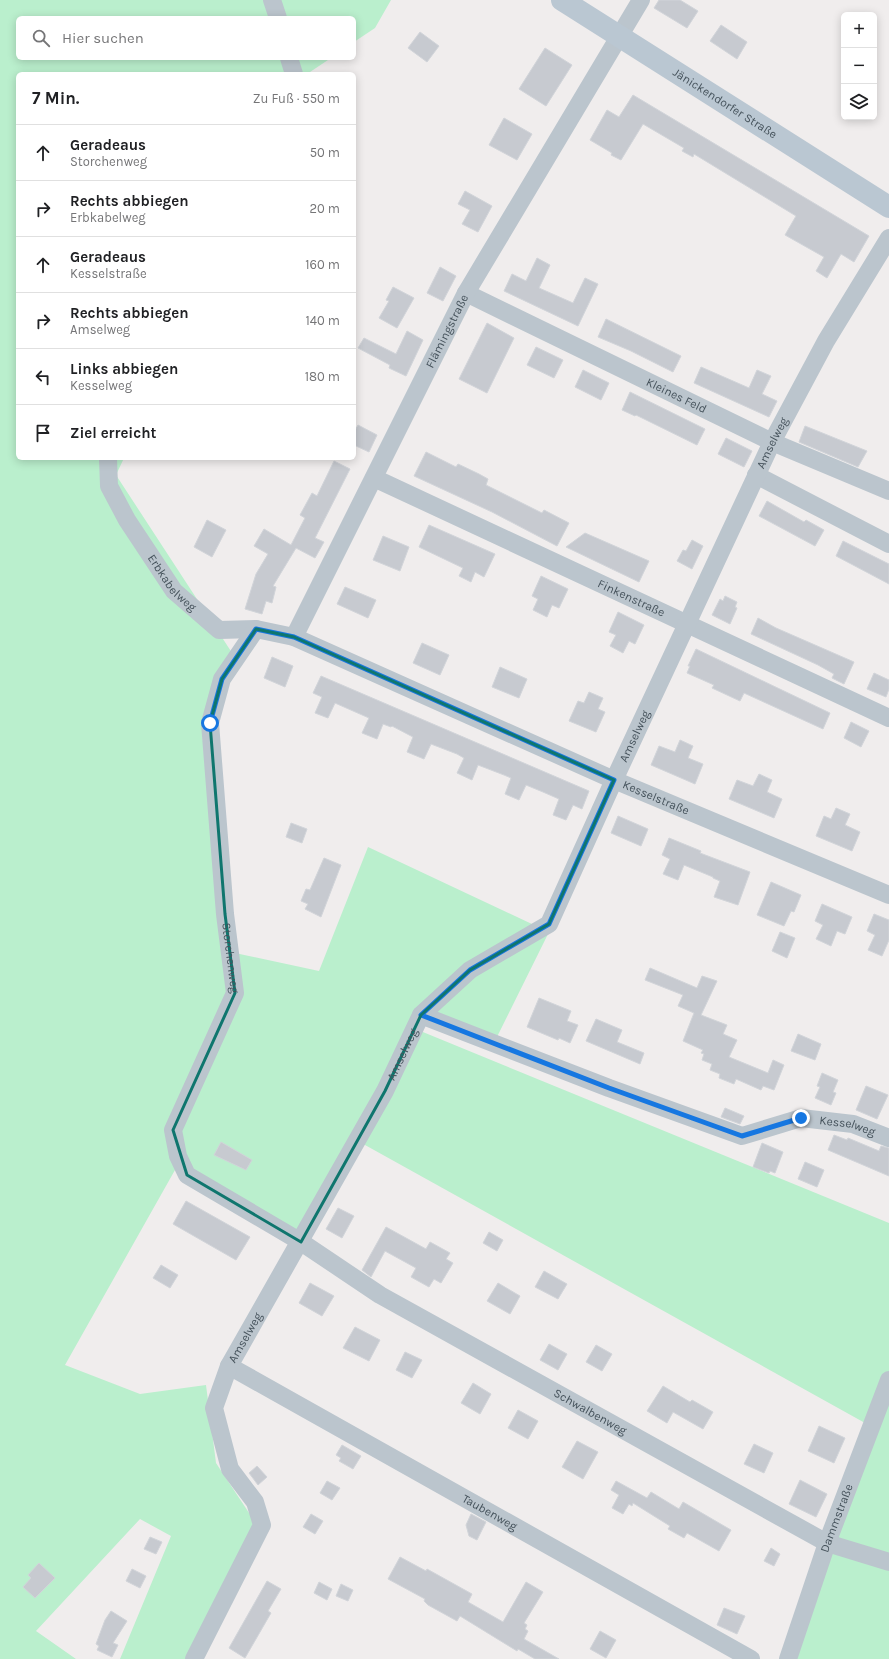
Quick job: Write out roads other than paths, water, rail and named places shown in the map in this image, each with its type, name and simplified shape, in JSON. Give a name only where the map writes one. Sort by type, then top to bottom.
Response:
[{"type":"main road","name":"Jänickendorfer Straße","points":[[562,0],[889,207]]},
{"type":"street","points":[[272,0],[277,16]]},
{"type":"street","name":"Flämingstraße","points":[[294,637],[466,293],[641,0]]},
{"type":"street","points":[[290,60],[293,72]]},
{"type":"street","name":"Amselweg","points":[[194,1659],[262,1526],[255,1502],[230,1469],[214,1408],[229,1366],[385,1092],[421,1015],[470,970],[549,924],[614,780],[688,625],[772,442],[826,341],[889,238]]},
{"type":"street","name":"Kleines Feld","points":[[466,293],[772,442],[889,490]]},
{"type":"street","name":"Erbkabelweg","points":[[108,460],[109,486],[127,520],[174,591],[219,630],[256,629],[294,637]]},
{"type":"street","points":[[756,475],[889,544]]},
{"type":"street","name":"Finkenstraße","points":[[374,478],[889,718]]},
{"type":"street","name":"Storchenweg","points":[[256,629],[222,679],[210,723],[225,914],[235,993],[173,1130],[178,1156],[187,1175],[300,1242]]},
{"type":"street","name":"Kesselstraße","points":[[294,637],[614,780],[889,895]]},
{"type":"street","name":"Kesselweg","points":[[421,1015],[609,1088],[742,1136],[801,1118],[852,1124],[889,1138]]},
{"type":"street","name":"Schwalbenweg","points":[[300,1242],[380,1295],[826,1543],[889,1562]]},
{"type":"street","name":"Taubenweg","points":[[229,1366],[750,1659]]},
{"type":"street","name":"Dammstraße","points":[[788,1659],[826,1543],[889,1380]]}]
